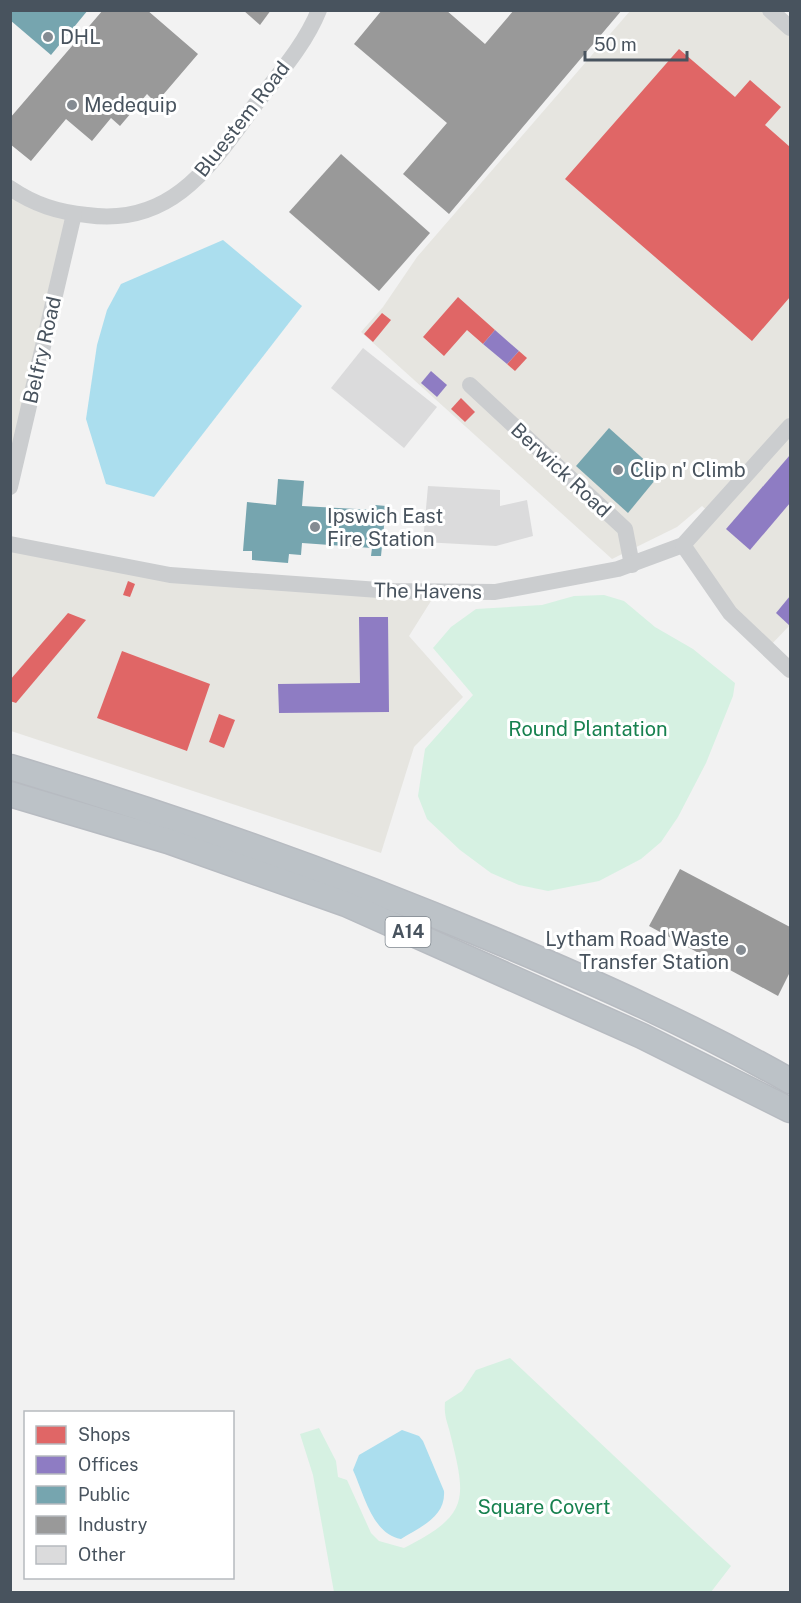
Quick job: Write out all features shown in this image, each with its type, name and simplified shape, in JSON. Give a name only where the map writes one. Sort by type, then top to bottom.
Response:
[{"type":"highway","name":"A14","points":[[10,767],[143,806],[392,897],[582,977],[745,1056],[790,1081]]},
{"type":"highway","name":"A14","points":[[10,794],[168,841],[346,904],[632,1031],[790,1110]]},
{"type":"street","name":"Bluestem Road","points":[[10,188],[39,205],[74,214],[104,218],[144,212],[180,193],[216,157],[295,52],[319,10]]},
{"type":"street","points":[[770,10],[790,28]]},
{"type":"street","name":"Belfry Road","points":[[10,487],[74,214]]},
{"type":"street","name":"Berwick Road","points":[[470,385],[625,529],[632,565]]},
{"type":"street","name":"The Havens","points":[[10,544],[170,575],[407,592],[495,592],[632,565],[683,545],[790,426]]},
{"type":"street","points":[[683,545],[730,613],[790,670]]},
{"type":"shaded area","points":[[630,11],[765,11],[790,34],[790,625],[768,648],[683,545],[711,514],[702,506],[677,527],[612,559],[361,332],[383,307],[417,257]]},
{"type":"shaded area","points":[[11,188],[74,214],[11,487]]},
{"type":"shaded area","points":[[11,544],[170,575],[436,593],[409,636],[463,697],[414,747],[381,853],[11,731]]},
{"type":"green space","name":"Round Plantation","points":[[604,595],[624,601],[655,627],[693,649],[735,683],[733,696],[706,763],[678,817],[661,842],[641,859],[599,881],[548,891],[519,885],[491,873],[460,850],[427,819],[418,796],[425,749],[473,695],[433,648],[451,627],[476,609],[542,605],[574,596]]},
{"type":"green space","name":"Square Covert","points":[[510,1358],[731,1566],[711,1592],[334,1592],[313,1475],[300,1434],[319,1428],[336,1461],[338,1477],[347,1480],[371,1533],[379,1541],[404,1548],[442,1525],[453,1514],[458,1502],[459,1472],[445,1416],[445,1402],[462,1391],[476,1370]]},
{"type":"water","points":[[223,240],[302,306],[154,497],[106,484],[86,419],[97,345],[107,310],[121,284]]},
{"type":"water","points":[[402,1430],[419,1436],[423,1441],[444,1491],[444,1500],[441,1508],[430,1520],[401,1539],[391,1536],[376,1521],[365,1501],[353,1470],[359,1455]]},
{"type":"building: Shops","points":[[679,49],[735,97],[750,80],[781,107],[765,125],[790,147],[790,297],[752,341],[565,179]]},
{"type":"building: Shops","points":[[458,297],[495,330],[483,344],[467,330],[444,356],[423,337]]},
{"type":"building: Shops","points":[[382,313],[391,320],[373,342],[364,334]]},
{"type":"building: Shops","points":[[519,351],[527,358],[515,371],[507,364]]},
{"type":"building: Shops","points":[[461,398],[475,412],[465,422],[451,409]]},
{"type":"building: Shops","points":[[128,581],[135,584],[130,597],[123,595]]},
{"type":"building: Shops","points":[[68,613],[86,620],[16,703],[10,701],[10,680]]},
{"type":"building: Shops","points":[[122,651],[210,684],[187,751],[97,718]]},
{"type":"building: Shops","points":[[219,714],[235,720],[224,748],[209,742]]},
{"type":"building: Offices","points":[[495,330],[519,351],[507,364],[483,344]]},
{"type":"building: Offices","points":[[431,371],[447,385],[437,397],[421,383]]},
{"type":"building: Offices","points":[[790,455],[790,503],[750,550],[726,529]]},
{"type":"building: Offices","points":[[790,596],[790,626],[776,613]]},
{"type":"building: Offices","points":[[359,617],[388,617],[389,712],[279,713],[278,684],[360,683]]},
{"type":"building: Public","name":"DHL","points":[[10,10],[88,10],[51,55],[10,20]]},
{"type":"building: Public","name":"Clip n' Climb","points":[[609,428],[660,474],[628,513],[576,466]]},
{"type":"building: Public","name":"Ipswich East Fire Station","points":[[278,479],[304,481],[302,506],[375,510],[375,505],[386,506],[381,556],[371,556],[372,548],[302,543],[301,555],[289,554],[288,563],[252,560],[252,551],[243,551],[247,502],[276,505]]},
{"type":"building: Industry","points":[[103,10],[147,10],[198,54],[156,103],[147,94],[120,126],[111,118],[92,141],[66,119],[31,161],[10,144],[10,118]]},
{"type":"building: Industry","points":[[243,10],[271,10],[260,25]]},
{"type":"building: Industry","points":[[382,10],[446,10],[485,44],[514,10],[622,10],[449,214],[403,174],[447,123],[354,44]]},
{"type":"building: Industry","points":[[341,154],[430,233],[379,291],[289,212]]},
{"type":"building: Industry","name":"Lytham Road Waste Transfer Station","points":[[680,869],[790,927],[790,972],[778,996],[649,926]]},
{"type":"building: Other","points":[[363,348],[437,407],[404,448],[331,388]]},
{"type":"building: Other","points":[[428,486],[500,490],[500,506],[527,500],[533,536],[496,546],[423,542]]},
{"type":"place","name":"DHL","points":[[48,37]]},
{"type":"place","name":"Medequip","points":[[72,105]]},
{"type":"place","name":"Clip n' Climb","points":[[618,470]]},
{"type":"place","name":"Ipswich East Fire Station","points":[[315,527]]},
{"type":"place","name":"Lytham Road Waste Transfer Station","points":[[741,950]]}]
